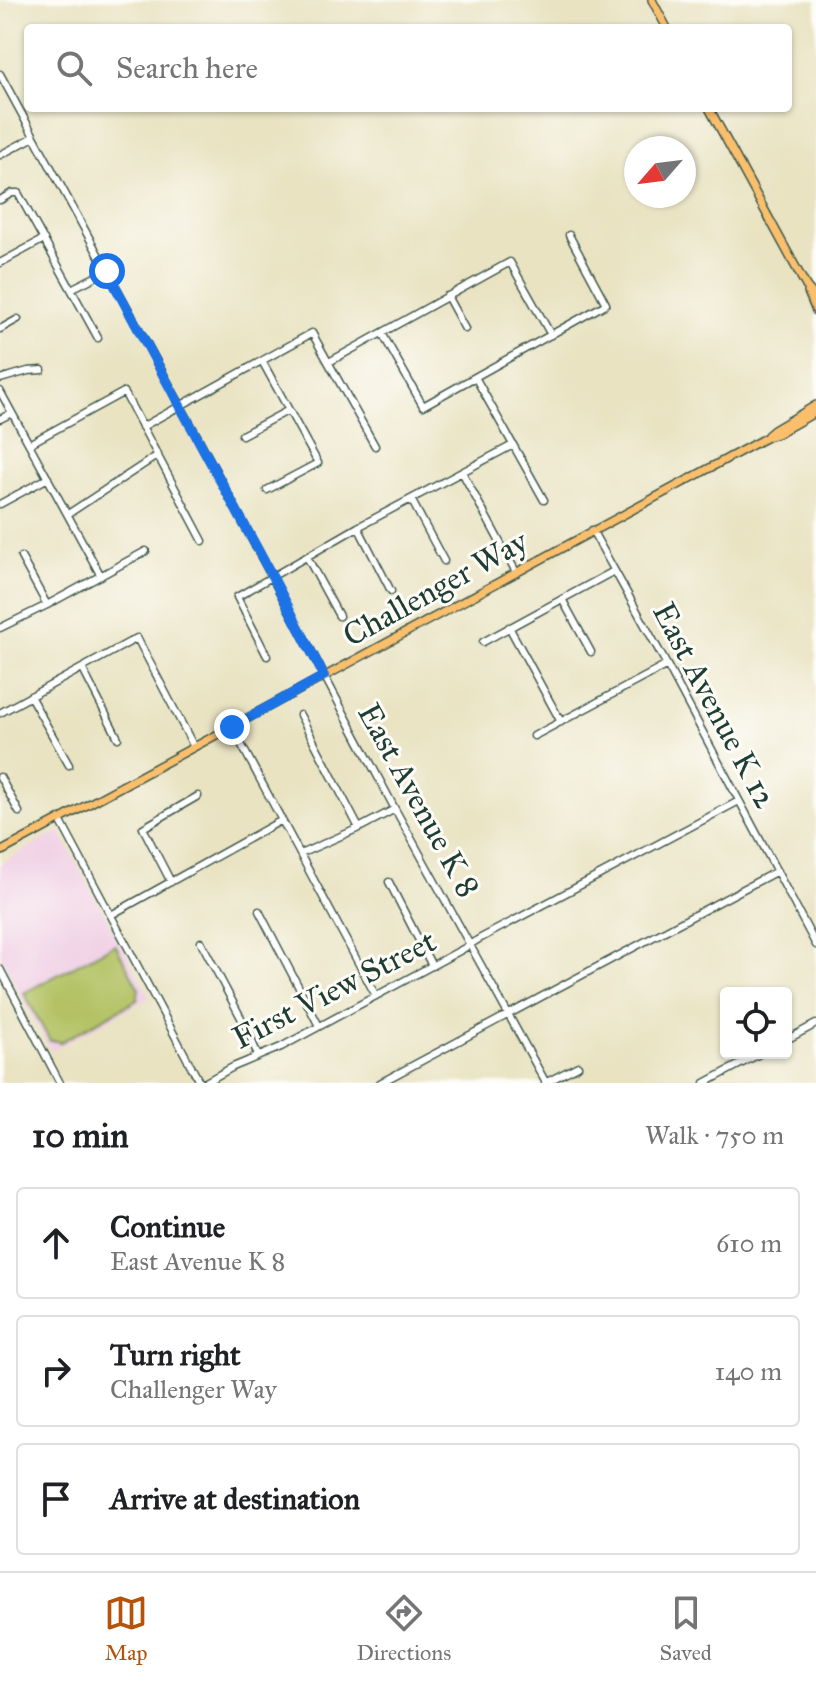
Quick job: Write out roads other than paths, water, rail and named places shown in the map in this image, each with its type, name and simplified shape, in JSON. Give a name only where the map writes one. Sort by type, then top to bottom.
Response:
[{"type":"main road","points":[[652,0],[665,24]]},
{"type":"main road","points":[[711,112],[806,286],[816,311]]},
{"type":"main road","points":[[806,286],[816,298]]},
{"type":"main road","name":"Challenger Way","points":[[767,437],[816,405]]},
{"type":"main road","name":"Challenger Way","points":[[0,852],[592,530],[816,412]]},
{"type":"street","name":"East Avenue K 8","points":[[0,74],[395,809],[546,1083]]},
{"type":"street","points":[[0,155],[34,137]]},
{"type":"street","points":[[0,200],[18,193],[98,338]]},
{"type":"street","points":[[382,333],[423,406],[606,304],[569,235]]},
{"type":"street","points":[[0,263],[44,239]]},
{"type":"street","points":[[329,362],[510,262],[551,335]]},
{"type":"street","points":[[71,289],[107,271]]},
{"type":"street","points":[[447,296],[465,329]]},
{"type":"street","points":[[0,329],[18,319]]},
{"type":"street","points":[[142,427],[312,333],[375,446]]},
{"type":"street","points":[[262,361],[318,463],[267,490]]},
{"type":"street","points":[[0,379],[42,370]]},
{"type":"street","points":[[475,377],[544,500]]},
{"type":"street","points":[[0,391],[101,576]]},
{"type":"street","points":[[29,444],[124,392],[203,541]]},
{"type":"street","points":[[242,435],[289,410]]},
{"type":"street","points":[[0,419],[12,413]]},
{"type":"street","points":[[267,656],[237,597],[358,527],[513,445]]},
{"type":"street","points":[[68,514],[158,455]]},
{"type":"street","points":[[462,472],[516,572]]},
{"type":"street","points":[[0,504],[48,478]]},
{"type":"street","points":[[411,499],[444,561]]},
{"type":"street","points":[[358,527],[391,591]]},
{"type":"street","name":"East Avenue K 12","points":[[592,530],[816,945]]},
{"type":"street","points":[[0,628],[146,551]]},
{"type":"street","points":[[21,557],[47,605]]},
{"type":"street","points":[[307,557],[339,616]]},
{"type":"street","points":[[483,642],[614,571]]},
{"type":"street","points":[[562,599],[591,652]]},
{"type":"street","points":[[509,627],[561,722]]},
{"type":"street","points":[[0,713],[137,638],[194,747]]},
{"type":"street","points":[[534,736],[667,665]]},
{"type":"street","points":[[82,668],[118,738]]},
{"type":"street","points":[[30,696],[69,765]]},
{"type":"street","points":[[300,715],[359,828]]},
{"type":"street","points":[[232,727],[376,996]]},
{"type":"street","points":[[0,777],[19,812]]},
{"type":"street","points":[[171,882],[143,828],[198,796]]},
{"type":"street","name":"First View Street","points":[[202,1083],[281,1047],[739,801]]},
{"type":"street","points":[[300,854],[395,809]]},
{"type":"street","points":[[60,820],[202,1083]]},
{"type":"street","points":[[111,915],[282,820]]},
{"type":"street","points":[[380,1083],[777,871]]},
{"type":"street","points":[[389,882],[432,966]]},
{"type":"street","points":[[259,911],[319,1026]]},
{"type":"street","points":[[201,942],[258,1056]]},
{"type":"street","points":[[0,969],[60,1083]]},
{"type":"street","points":[[792,1037],[816,1024]]},
{"type":"street","points":[[705,1083],[750,1059]]},
{"type":"street","points":[[546,1083],[578,1066]]}]
